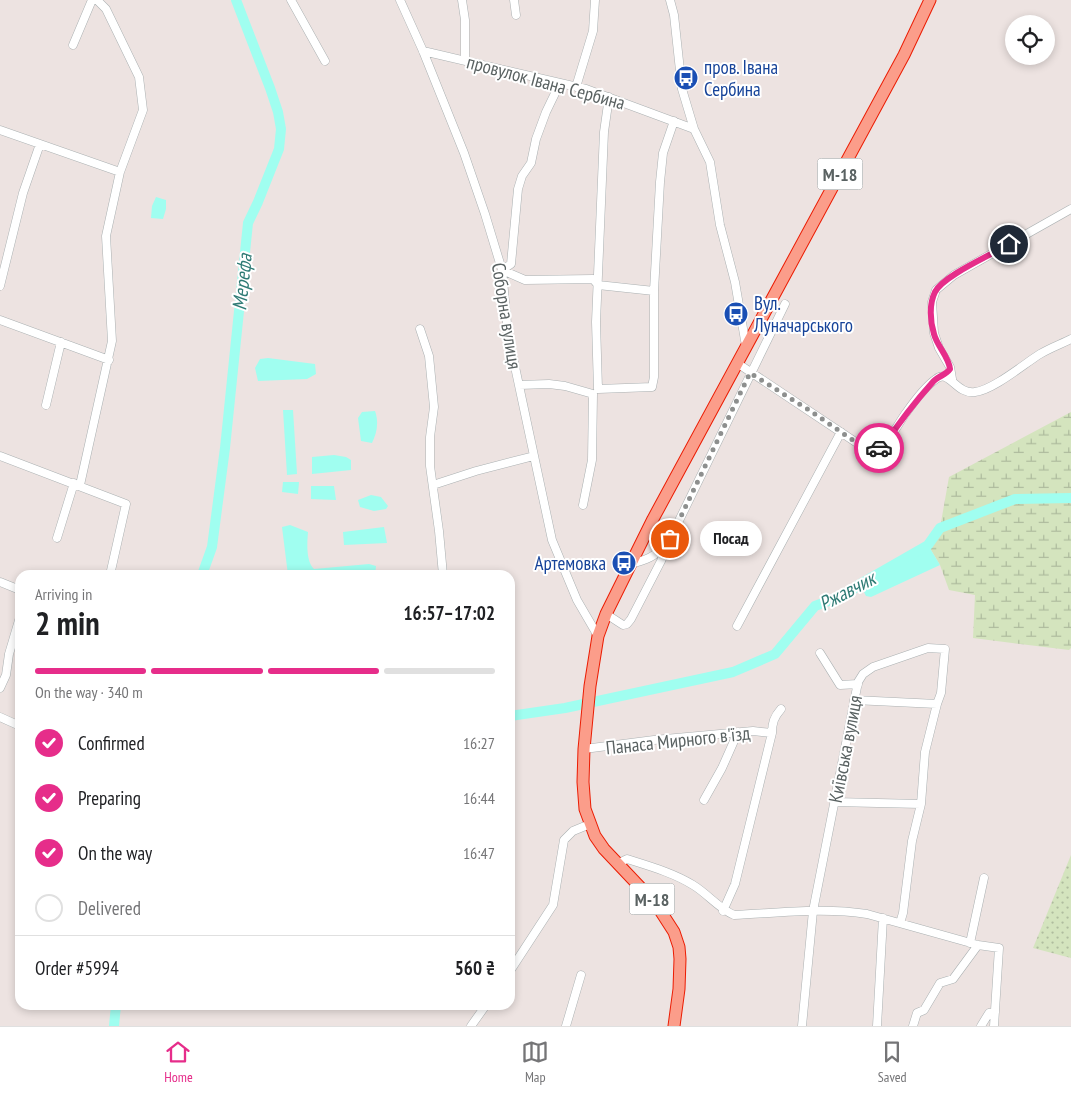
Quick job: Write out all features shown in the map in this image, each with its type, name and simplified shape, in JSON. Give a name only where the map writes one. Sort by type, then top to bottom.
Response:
[{"type":"highway","name":"М-18","points":[[674,1026],[679,989],[680,959],[679,947],[674,932],[656,904],[617,864],[595,836],[583,798],[586,717],[598,636],[606,614],[630,564],[736,363],[904,55],[930,0]]},
{"type":"street","points":[[72,45],[92,0]]},
{"type":"street","points":[[57,538],[77,484],[109,360],[112,341],[106,236],[120,172],[143,110],[139,77],[106,9],[97,0]]},
{"type":"street","points":[[291,0],[325,61]]},
{"type":"street","name":"Соборна вулиця","points":[[400,0],[423,51],[464,153],[485,214],[502,270],[508,334],[552,540],[577,600],[598,636]]},
{"type":"street","points":[[462,0],[465,20],[465,60]]},
{"type":"street","points":[[514,0],[516,14]]},
{"type":"street","points":[[576,87],[593,31],[595,0]]},
{"type":"street","points":[[670,0],[682,89],[694,129],[710,162],[720,225],[735,282],[746,346]]},
{"type":"street","name":"провулок Івана Сербина","points":[[423,51],[576,87],[609,97],[694,129]]},
{"type":"street","points":[[560,83],[536,139],[531,163],[520,182],[510,264],[502,270],[525,280],[593,279],[598,285],[654,291]]},
{"type":"street","points":[[583,505],[592,460],[604,132],[609,97]]},
{"type":"street","points":[[519,385],[549,384],[596,391],[652,387],[654,377],[654,291],[660,182],[664,153],[674,121]]},
{"type":"street","points":[[0,130],[120,172]]},
{"type":"street","points":[[0,286],[23,193],[40,144]]},
{"type":"street","points":[[1071,209],[954,275],[936,290],[932,302],[934,333],[939,348],[950,367],[952,379],[964,391],[973,393],[982,391],[1042,353],[1071,338]]},
{"type":"street","points":[[606,614],[623,625],[627,624],[661,561],[750,373],[785,304]]},
{"type":"street","points":[[0,320],[109,360]]},
{"type":"street","points":[[420,330],[428,356],[434,406],[430,437],[430,466],[443,570]]},
{"type":"street","points":[[46,405],[61,342]]},
{"type":"street","points":[[736,363],[860,445],[869,449],[877,449],[884,445],[906,412],[934,380],[947,373],[950,367]]},
{"type":"street","points":[[942,376],[952,379]]},
{"type":"street","points":[[737,626],[841,432]]},
{"type":"street","points":[[0,456],[126,504],[111,570]]},
{"type":"street","points":[[433,485],[476,471],[534,456]]},
{"type":"street","points":[[630,564],[656,555],[670,539]]},
{"type":"street","points":[[0,582],[15,588]]},
{"type":"street","points":[[0,688],[6,675],[9,654],[15,634]]},
{"type":"street","name":"Київська вулиця","points":[[802,1026],[813,911],[858,684],[863,674],[873,667],[928,648],[945,649],[941,693],[937,704]]},
{"type":"street","points":[[820,653],[840,685],[858,684]]},
{"type":"street","points":[[854,700],[937,704],[925,752],[921,804],[912,841],[903,913],[900,923]]},
{"type":"street","points":[[723,910],[735,884],[772,733],[772,724],[781,709]]},
{"type":"street","points":[[0,717],[15,724]]},
{"type":"street","points":[[704,800],[722,768],[738,732]]},
{"type":"street","name":"Панаса Мирного в'їзд","points":[[584,750],[654,740],[738,732],[772,733]]},
{"type":"street","points":[[834,802],[921,804]]},
{"type":"street","points":[[515,963],[553,905],[564,840],[573,831],[590,824]]},
{"type":"street","points":[[617,864],[627,858],[676,876],[704,892],[723,910],[734,915],[850,911],[883,918],[974,944],[999,948],[994,1026]]},
{"type":"street","points":[[913,1026],[917,1013],[924,1010],[940,983],[954,979],[974,944],[984,878]]},
{"type":"street","points":[[878,1026],[883,918]]},
{"type":"street","points":[[566,1026],[581,975]]},
{"type":"street","points":[[471,1026],[482,1010]]},
{"type":"street","points":[[981,1026],[989,1013],[995,1012]]},
{"type":"green space","points":[[1071,412],[1071,648],[1069,650],[973,638],[975,595],[949,590],[940,565],[928,545],[940,528],[949,477]]},
{"type":"green space","points":[[1071,855],[1071,958],[1033,948]]},
{"type":"water","points":[[156,197],[166,200],[163,219],[151,218],[152,206]]},
{"type":"water","points":[[268,358],[315,364],[316,374],[307,379],[258,381],[255,368],[260,359]]},
{"type":"water","points":[[283,410],[293,410],[297,474],[287,475]]},
{"type":"water","points":[[375,411],[377,427],[372,443],[361,441],[358,418],[362,412]]},
{"type":"water","points":[[334,455],[351,460],[351,470],[312,474],[312,457]]},
{"type":"water","points":[[283,482],[299,482],[298,494],[282,492]]},
{"type":"water","points":[[311,486],[334,486],[336,500],[311,499]]},
{"type":"water","points":[[371,495],[381,497],[388,506],[386,509],[374,511],[360,507],[358,500]]},
{"type":"water","points":[[290,525],[308,532],[308,557],[314,569],[369,564],[376,566],[376,570],[287,570],[282,527]]},
{"type":"water","points":[[384,527],[387,543],[344,545],[343,532]]},
{"type":"water","points":[[928,545],[940,565],[871,597],[866,596],[860,584]]},
{"type":"waterway","name":"Мерефа","points":[[204,570],[212,547],[225,448],[248,223],[279,149],[281,129],[278,112],[270,88],[236,0]]},
{"type":"waterway","name":"Ржавчик","points":[[515,715],[565,708],[733,672],[775,654],[815,606],[847,594],[860,584],[928,545],[940,528],[1015,499],[1071,498]]},
{"type":"waterway","name":"Мерефа","points":[[114,1026],[116,1010]]},
{"type":"way so far","points":[[670,539],[750,373],[860,445],[869,449],[879,448]]},
{"type":"place","name":"пров. Івана Сербина","points":[[686,78]]},
{"type":"place","name":"Вул. Луначарського","points":[[736,314]]},
{"type":"place","name":"Посад","points":[[670,539]]},
{"type":"place","name":"Артемовка","points":[[624,563]]},
{"type":"route","points":[[879,448],[884,445],[906,412],[934,380],[950,369],[947,360],[939,348],[934,333],[931,311],[936,290],[954,275],[1009,244]]}]
